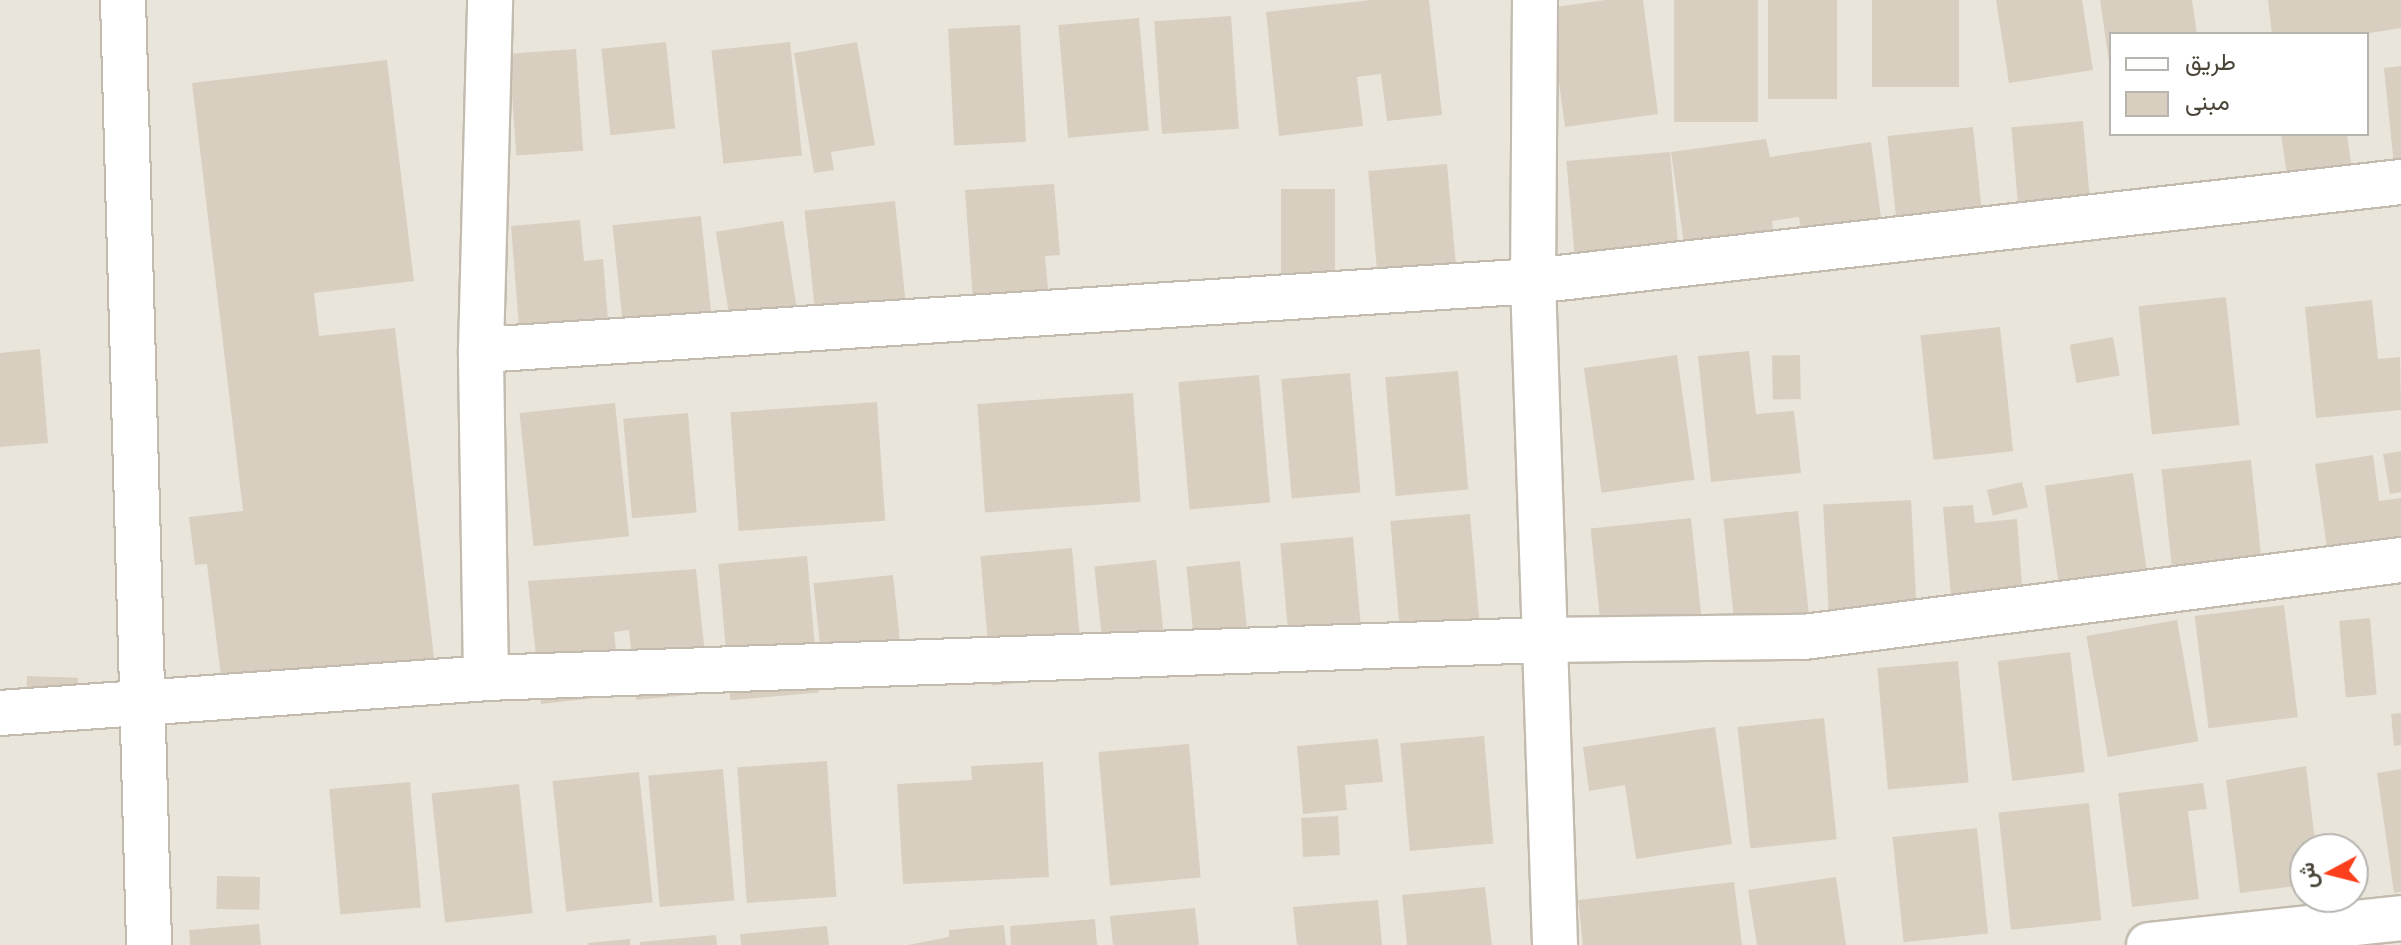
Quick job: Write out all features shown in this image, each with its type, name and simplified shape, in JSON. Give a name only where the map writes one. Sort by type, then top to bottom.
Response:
[{"type":"street","points":[[123,0],[138,703],[149,945]]},
{"type":"street","points":[[486,678],[481,350],[490,0]]},
{"type":"street","points":[[1535,0],[1533,281],[1555,945]]},
{"type":"street","points":[[481,350],[1533,281],[2401,182]]},
{"type":"street","points":[[0,713],[486,678],[1545,640],[1804,637],[2401,560]]},
{"type":"street","points":[[2149,945],[2401,918]]},
{"type":"shaded area","points":[[0,0],[2401,0],[2401,945],[0,945]]},
{"type":"building","points":[[1371,0],[1429,0],[1442,115],[1387,121],[1381,74],[1357,77],[1363,126],[1279,136],[1266,12]]},
{"type":"building","points":[[1605,0],[1643,0],[1658,114],[1565,127],[1549,8]]},
{"type":"building","points":[[1674,0],[1758,0],[1758,122],[1674,122]]},
{"type":"building","points":[[1768,0],[1837,0],[1837,99],[1768,99]]},
{"type":"building","points":[[1872,0],[1959,0],[1959,87],[1872,87]]},
{"type":"building","points":[[1996,0],[2082,0],[2093,70],[2009,83]]},
{"type":"building","points":[[2100,0],[2192,0],[2197,32],[2109,32],[2109,62]]},
{"type":"building","points":[[2268,0],[2401,0],[2401,28],[2369,33],[2272,32]]},
{"type":"building","points":[[1231,16],[1239,129],[1162,134],[1154,21]]},
{"type":"building","points":[[1139,18],[1149,131],[1068,138],[1058,25]]},
{"type":"building","points":[[1020,25],[1026,142],[954,146],[948,29]]},
{"type":"building","points":[[666,42],[675,129],[610,135],[601,49]]},
{"type":"building","points":[[790,42],[802,155],[723,164],[711,50]]},
{"type":"building","points":[[857,42],[875,145],[831,152],[834,170],[814,173],[794,53]]},
{"type":"building","points":[[576,49],[583,151],[516,155],[509,54]]},
{"type":"building","points":[[387,60],[414,281],[314,293],[319,336],[395,328],[438,691],[226,717],[207,564],[195,565],[189,517],[243,511],[192,83]]},
{"type":"building","points":[[2401,66],[2401,205],[2398,205],[2384,68]]},
{"type":"building","points":[[2083,121],[2093,231],[2021,237],[2011,127]]},
{"type":"building","points":[[1973,127],[1986,250],[1900,259],[1887,136]]},
{"type":"building","points":[[2281,136],[2347,136],[2355,193],[2291,203]]},
{"type":"building","points":[[1766,139],[1770,157],[1871,142],[1886,256],[1807,267],[1799,217],[1772,221],[1778,266],[1689,280],[1671,152]]},
{"type":"building","points":[[1670,152],[1681,275],[1577,284],[1566,161]]},
{"type":"building","points":[[1447,164],[1458,290],[1379,296],[1368,171]]},
{"type":"building","points":[[1054,184],[1060,255],[1045,256],[1050,311],[974,316],[965,190]]},
{"type":"building","points":[[1281,189],[1335,189],[1335,290],[1281,290]]},
{"type":"building","points":[[895,201],[907,318],[817,328],[804,211]]},
{"type":"building","points":[[701,216],[713,329],[624,339],[612,225]]},
{"type":"building","points":[[580,220],[584,261],[603,259],[609,333],[520,340],[511,226]]},
{"type":"building","points":[[783,221],[798,319],[731,329],[716,232]]},
{"type":"building","points":[[2226,297],[2239,425],[2152,434],[2138,306]]},
{"type":"building","points":[[2372,300],[2378,359],[2400,357],[2401,410],[2316,418],[2305,307]]},
{"type":"building","points":[[2000,327],[2013,451],[1934,460],[1920,335]]},
{"type":"building","points":[[2113,337],[2120,375],[2076,383],[2070,345]]},
{"type":"building","points":[[40,349],[48,443],[0,447],[0,353]]},
{"type":"building","points":[[1749,351],[1756,414],[1794,411],[1801,473],[1711,482],[1698,356]]},
{"type":"building","points":[[1677,355],[1695,480],[1601,493],[1584,368]]},
{"type":"building","points":[[1772,355],[1800,355],[1801,399],[1773,399]]},
{"type":"building","points":[[1458,371],[1468,490],[1396,496],[1385,377]]},
{"type":"building","points":[[1350,373],[1360,493],[1292,499],[1281,379]]},
{"type":"building","points":[[1259,375],[1270,503],[1189,510],[1178,382]]},
{"type":"building","points":[[1133,393],[1141,502],[985,513],[977,404]]},
{"type":"building","points":[[877,402],[885,521],[739,531],[730,412]]},
{"type":"building","points":[[615,403],[629,536],[534,546],[520,413]]},
{"type":"building","points":[[688,413],[697,513],[632,518],[623,419]]},
{"type":"building","points":[[2401,451],[2401,492],[2390,494],[2383,454]]},
{"type":"building","points":[[2373,455],[2379,501],[2401,498],[2401,567],[2331,576],[2315,464]]},
{"type":"building","points":[[2251,460],[2264,583],[2174,593],[2161,469]]},
{"type":"building","points":[[2133,473],[2150,593],[2062,605],[2045,485]]},
{"type":"building","points":[[2022,482],[2028,507],[1993,515],[1987,490]]},
{"type":"building","points":[[1911,500],[1917,618],[1829,622],[1823,505]]},
{"type":"building","points":[[1973,505],[1975,523],[2017,519],[2024,611],[1953,618],[1943,507]]},
{"type":"building","points":[[1798,511],[1811,632],[1736,640],[1723,519]]},
{"type":"building","points":[[1470,514],[1483,658],[1403,665],[1390,521]]},
{"type":"building","points":[[1691,518],[1704,641],[1604,652],[1591,529]]},
{"type":"building","points":[[1353,537],[1364,666],[1292,672],[1280,543]]},
{"type":"building","points":[[1072,548],[1083,678],[992,686],[980,556]]},
{"type":"building","points":[[807,556],[819,692],[730,700],[718,564]]},
{"type":"building","points":[[1156,560],[1167,667],[1106,674],[1094,566]]},
{"type":"building","points":[[1240,561],[1251,661],[1197,667],[1186,567]]},
{"type":"building","points":[[696,569],[709,693],[636,700],[629,630],[614,632],[621,695],[541,704],[528,581]]},
{"type":"building","points":[[893,575],[903,671],[824,680],[813,583]]},
{"type":"building","points":[[2284,605],[2298,717],[2208,728],[2195,616]]},
{"type":"building","points":[[2370,618],[2377,695],[2346,697],[2339,621]]},
{"type":"building","points":[[2177,620],[2198,741],[2108,757],[2086,636]]},
{"type":"building","points":[[2070,652],[2085,772],[2012,781],[1998,661]]},
{"type":"building","points":[[1958,661],[1969,783],[1888,790],[1877,668]]},
{"type":"building","points":[[27,676],[78,678],[76,727],[25,725]]},
{"type":"building","points":[[2401,713],[2401,745],[2394,746],[2391,714]]},
{"type":"building","points":[[1824,718],[1837,839],[1750,848],[1737,727]]},
{"type":"building","points":[[1715,727],[1732,844],[1636,859],[1625,785],[1589,791],[1583,747]]},
{"type":"building","points":[[1484,736],[1493,844],[1410,851],[1400,743]]},
{"type":"building","points":[[1378,739],[1383,782],[1345,785],[1347,810],[1303,814],[1297,746]]},
{"type":"building","points":[[1189,744],[1201,877],[1110,885],[1098,752]]},
{"type":"building","points":[[827,761],[836,897],[747,903],[737,767]]},
{"type":"building","points":[[1043,762],[1049,877],[903,884],[897,784],[972,780],[971,766]]},
{"type":"building","points":[[2306,766],[2314,833],[2289,833],[2289,887],[2240,893],[2226,780]]},
{"type":"building","points":[[723,769],[735,900],[660,907],[648,776]]},
{"type":"building","points":[[2401,769],[2401,892],[2394,893],[2377,773]]},
{"type":"building","points":[[639,772],[653,902],[566,911],[552,781]]},
{"type":"building","points":[[410,782],[421,908],[340,915],[329,789]]},
{"type":"building","points":[[2203,783],[2207,809],[2188,811],[2199,899],[2132,907],[2118,793]]},
{"type":"building","points":[[519,784],[533,913],[445,922],[431,793]]},
{"type":"building","points":[[2089,803],[2101,920],[2011,930],[1998,813]]},
{"type":"building","points":[[1338,816],[1340,855],[1303,857],[1301,818]]},
{"type":"building","points":[[1977,828],[1988,933],[1904,942],[1892,837]]},
{"type":"building","points":[[217,876],[260,877],[259,910],[216,909]]},
{"type":"building","points":[[1836,877],[1846,945],[1757,945],[1748,890]]},
{"type":"building","points":[[1734,882],[1742,945],[1583,945],[1578,900]]},
{"type":"building","points":[[1485,887],[1492,945],[1407,945],[1402,895]]},
{"type":"building","points":[[1378,900],[1382,945],[1297,945],[1293,907]]},
{"type":"building","points":[[1195,908],[1199,945],[1113,945],[1110,916]]},
{"type":"building","points":[[1095,919],[1097,945],[1011,945],[1010,926]]},
{"type":"building","points":[[259,924],[261,945],[190,945],[189,930]]},
{"type":"building","points":[[1004,925],[1006,945],[908,945],[949,937],[949,930]]},
{"type":"building","points":[[827,926],[829,945],[741,945],[740,934]]},
{"type":"building","points":[[716,935],[717,945],[640,945],[640,942]]},
{"type":"building","points":[[630,939],[630,945],[588,945],[588,943]]}]
